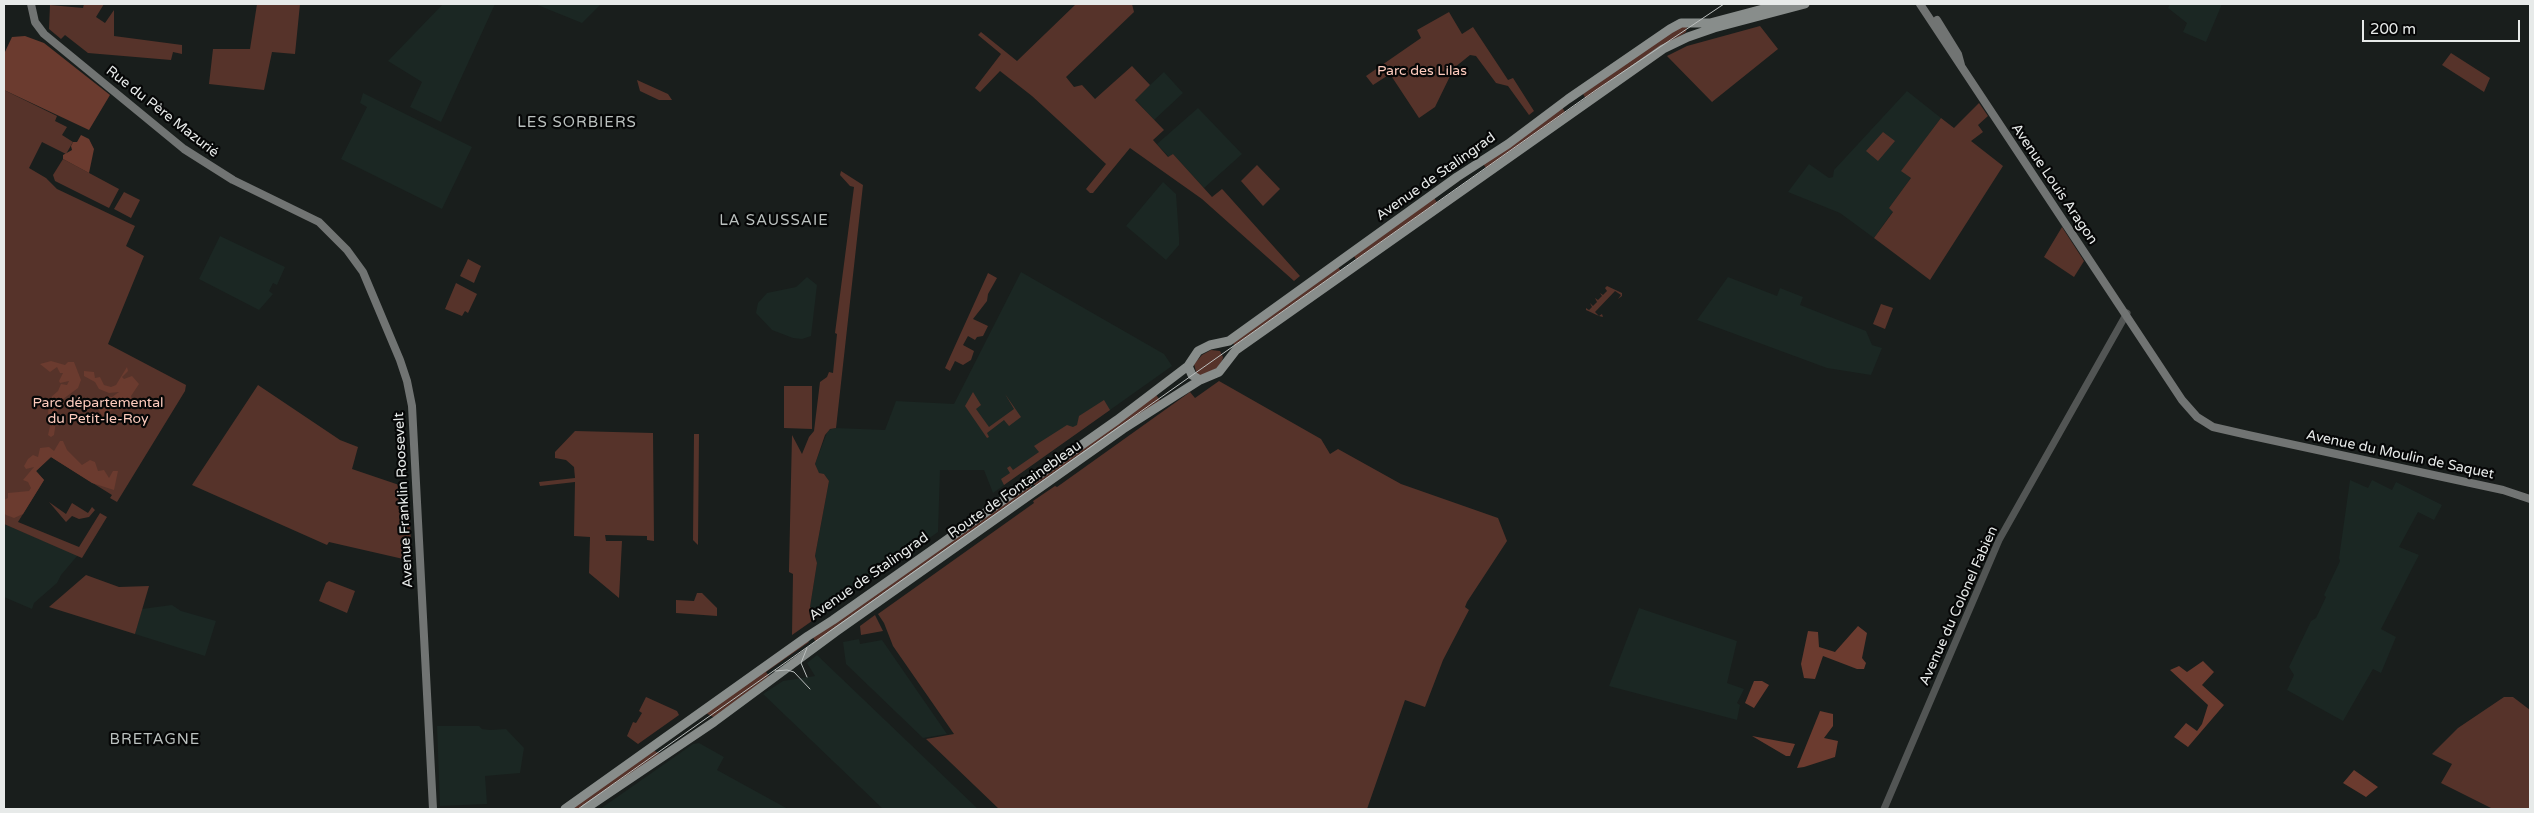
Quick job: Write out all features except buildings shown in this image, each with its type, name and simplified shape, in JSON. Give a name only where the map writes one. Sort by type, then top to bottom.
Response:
[{"type":"main road","name":"Rue du Père Mazurié","points":[[31,4],[35,22],[44,34],[198,159],[233,180],[312,218]]},
{"type":"main road","name":"Avenue de Stalingrad","points":[[1216,345],[1229,341],[1457,177],[1508,144],[1681,22],[1710,23],[1782,4]]},
{"type":"main road","name":"Avenue de Stalingrad","points":[[1225,364],[1236,350],[1663,49],[1688,37],[1714,28],[1805,4]]},
{"type":"main road","name":"Avenue Louis Aragon","points":[[1920,4],[2126,314]]},
{"type":"main road","name":"Avenue Louis Aragon","points":[[1926,4],[1958,54],[1962,67]]},
{"type":"main road","name":"Avenue Franklin Roosevelt","points":[[312,218],[347,250],[363,272],[379,306],[407,381],[412,416],[434,809]]},
{"type":"main road","name":"Avenue du Moulin de Saquet","points":[[2126,314],[2182,400],[2197,418],[2213,427],[2503,490],[2530,499]]},
{"type":"main road","points":[[1216,345],[1226,352],[1225,364],[1215,375],[1200,380],[1192,376],[1188,366],[1198,352],[1216,345]]},
{"type":"main road","name":"Avenue de Stalingrad","points":[[565,809],[698,713],[1000,503],[1188,366]]},
{"type":"main road","name":"Route de Fontainebleau","points":[[585,809],[714,722],[837,631],[1123,429],[1200,380]]},
{"type":"main road","points":[[698,713],[714,722]]},
{"type":"street","name":"Avenue du Colonel Fabien","points":[[1884,809],[1999,540],[2126,314]]},
{"type":"shaded area","points":[[443,4],[495,4],[441,122],[410,107],[422,82],[388,61]]},
{"type":"shaded area","points":[[535,4],[601,4],[582,23]]},
{"type":"shaded area","points":[[2170,4],[2222,4],[2206,42],[2183,32],[2187,23],[2168,8]]},
{"type":"shaded area","points":[[25,36],[44,43],[110,95],[89,130],[4,90],[4,54],[12,37]]},
{"type":"shaded area","points":[[1164,72],[1183,93],[1154,120],[1135,99]]},
{"type":"shaded area","points":[[1907,91],[1941,118],[1902,171],[1911,178],[1889,208],[1893,211],[1874,238],[1840,213],[1788,192],[1809,164],[1829,178],[1833,177],[1834,170]]},
{"type":"shaded area","points":[[363,93],[472,147],[442,209],[341,159],[367,107],[360,103]]},
{"type":"shaded area","points":[[1198,108],[1242,154],[1204,188],[1173,154],[1169,157],[1157,144]]},
{"type":"shaded area","points":[[81,135],[89,139],[94,149],[89,173],[63,159],[63,155],[72,150],[73,142],[77,142]]},
{"type":"shaded area","points":[[1163,182],[1176,194],[1179,237],[1179,245],[1166,260],[1126,226]]},
{"type":"shaded area","points":[[220,236],[285,267],[277,285],[273,283],[269,291],[273,294],[259,310],[199,279]]},
{"type":"shaded area","points":[[1021,272],[1164,354],[1172,366],[993,493],[984,470],[940,470],[938,532],[822,613],[810,607],[817,563],[815,556],[829,481],[824,474],[819,474],[815,464],[828,430],[836,428],[885,430],[896,401],[954,404]]},
{"type":"shaded area","points":[[807,277],[817,285],[811,336],[802,339],[793,338],[772,330],[756,313],[758,303],[767,293],[796,287]]},
{"type":"shaded area","points":[[1728,277],[1777,296],[1780,288],[1803,297],[1800,305],[1866,331],[1872,345],[1882,348],[1871,375],[1827,368],[1697,320]]},
{"type":"shaded area","points":[[51,361],[65,365],[68,362],[74,362],[81,380],[78,388],[59,402],[54,435],[51,437],[48,435],[51,422],[48,413],[50,398],[58,391],[61,384],[67,385],[69,381],[60,383],[59,381],[63,373],[60,373],[57,367],[50,372],[40,364]]},
{"type":"shaded area","points":[[127,367],[128,371],[122,377],[124,379],[132,376],[139,384],[131,396],[133,403],[123,409],[108,411],[103,417],[98,409],[101,399],[106,396],[112,397],[119,392],[109,393],[99,389],[95,382],[84,376],[84,371],[94,372],[95,378],[100,377],[104,385],[111,387],[116,385]]},
{"type":"shaded area","points":[[60,441],[63,441],[67,450],[82,465],[90,460],[95,462],[98,471],[104,470],[109,478],[113,471],[118,471],[114,490],[92,483],[51,457],[36,471],[44,480],[23,514],[14,518],[6,515],[4,513],[4,500],[8,498],[8,493],[29,491],[31,488],[28,482],[23,480],[34,467],[26,469],[24,466],[28,459],[33,455],[38,457],[40,448],[49,447],[54,451]]},
{"type":"shaded area","points":[[2350,480],[2368,488],[2372,480],[2392,490],[2396,482],[2442,505],[2434,520],[2418,512],[2399,547],[2419,555],[2381,629],[2396,637],[2381,673],[2373,669],[2343,721],[2287,690],[2294,675],[2289,667],[2311,621],[2316,618],[2326,597],[2324,595],[2340,561]]},
{"type":"shaded area","points":[[4,524],[78,555],[61,575],[57,583],[34,603],[32,609],[4,597]]},
{"type":"shaded area","points":[[172,605],[181,611],[216,621],[205,656],[135,634],[142,609]]},
{"type":"shaded area","points":[[1639,608],[1737,641],[1727,683],[1744,689],[1737,703],[1740,705],[1737,720],[1609,686]]},
{"type":"shaded area","points":[[1858,626],[1867,633],[1862,658],[1866,663],[1864,669],[1857,669],[1823,656],[1815,679],[1804,678],[1801,664],[1808,631],[1818,632],[1819,647],[1835,652]]},
{"type":"shaded area","points":[[859,639],[860,644],[882,640],[947,734],[923,738],[846,664],[843,642]]},
{"type":"shaded area","points":[[817,655],[978,809],[883,809],[763,694],[783,681],[815,676],[807,663]]},
{"type":"shaded area","points":[[2203,661],[2214,672],[2202,685],[2224,705],[2188,747],[2174,737],[2186,723],[2197,731],[2202,724],[2208,705],[2170,670],[2179,666],[2187,672]]},
{"type":"shaded area","points":[[1754,681],[1762,681],[1769,685],[1754,708],[1745,703]]},
{"type":"shaded area","points":[[1820,711],[1833,714],[1833,726],[1824,738],[1838,741],[1835,757],[1797,768]]},
{"type":"shaded area","points":[[437,726],[479,726],[482,729],[490,730],[506,729],[524,748],[520,773],[485,776],[487,804],[440,806]]},
{"type":"shaded area","points":[[1752,736],[1795,744],[1790,756],[1786,756]]},
{"type":"shaded area","points":[[699,743],[724,757],[717,770],[788,809],[600,809],[693,744]]},
{"type":"shaded area","points":[[2354,770],[2378,787],[2366,797],[2343,783]]},
{"type":"green space","points":[[84,4],[104,4],[96,17],[105,23],[114,10],[114,36],[182,45],[182,54],[173,52],[171,60],[88,53],[65,35],[61,39],[49,29],[50,5],[83,8]]},
{"type":"green space","points":[[257,4],[300,4],[295,54],[272,52],[264,90],[209,84],[213,49],[250,49]]},
{"type":"green space","points":[[1132,4],[1134,12],[1066,77],[1074,87],[1082,85],[1095,99],[1132,66],[1150,85],[1135,100],[1164,130],[1153,140],[1168,157],[1173,154],[1212,197],[1222,189],[1224,191],[1300,276],[1294,281],[1202,199],[1130,148],[1093,193],[1090,193],[1086,189],[1106,164],[1032,96],[1000,71],[980,92],[975,88],[1001,54],[978,35],[981,32],[1017,61],[1075,5]]},
{"type":"green space","name":"Parc des Lilas","points":[[1449,12],[1462,34],[1473,27],[1508,80],[1513,78],[1534,111],[1529,115],[1508,86],[1496,83],[1476,56],[1470,55],[1454,68],[1435,107],[1419,118],[1390,74],[1373,85],[1366,76],[1421,38],[1417,30]]},
{"type":"green space","points":[[1760,26],[1778,49],[1712,102],[1667,56],[1687,46]]},
{"type":"green space","points":[[1678,27],[1687,27],[1686,32],[1586,99],[1583,94]]},
{"type":"green space","points":[[2451,53],[2490,78],[2484,92],[2442,65]]},
{"type":"green space","points":[[637,80],[668,94],[672,100],[659,100],[640,91]]},
{"type":"green space","name":"Parc départemental du Petit-le-Roy","points":[[4,90],[57,116],[55,121],[67,127],[62,135],[73,142],[66,154],[42,142],[29,168],[46,178],[57,189],[135,226],[126,246],[144,256],[108,344],[186,385],[185,391],[117,502],[110,498],[112,495],[51,457],[36,471],[44,480],[18,522],[79,547],[100,513],[107,517],[82,558],[4,524]]},
{"type":"green space","points":[[1979,103],[1988,116],[1978,125],[1983,132],[1971,141],[2003,166],[1930,280],[1874,238],[1893,212],[1889,208],[1911,178],[1901,171],[1941,118],[1954,128]]},
{"type":"green space","points":[[1562,107],[1566,114],[1488,171],[1482,162]]},
{"type":"green space","points":[[1883,132],[1895,141],[1878,161],[1866,151]]},
{"type":"green space","points":[[63,159],[119,189],[109,208],[55,181],[53,175]]},
{"type":"green space","points":[[1257,165],[1280,189],[1263,206],[1241,181]]},
{"type":"green space","points":[[841,171],[863,185],[836,428],[830,429],[825,435],[815,464],[819,473],[824,474],[829,481],[815,556],[817,563],[810,607],[822,614],[792,635],[793,574],[789,572],[789,569],[792,435],[802,454],[809,437],[814,431],[820,382],[827,377],[829,372],[833,373],[837,334],[835,333],[854,187],[850,186],[840,175]]},
{"type":"green space","points":[[124,192],[140,200],[131,218],[114,209]]},
{"type":"green space","points":[[1434,198],[1439,205],[1357,261],[1354,256]]},
{"type":"green space","points":[[2062,227],[2084,261],[2074,277],[2044,257]]},
{"type":"green space","points":[[468,259],[481,266],[474,283],[460,276]]},
{"type":"green space","points":[[1337,266],[1342,272],[1236,347],[1232,342]]},
{"type":"green space","points":[[988,273],[997,278],[988,294],[987,301],[973,319],[988,326],[983,336],[977,337],[975,340],[968,336],[963,345],[974,351],[971,360],[963,365],[955,361],[950,371],[945,368]]},
{"type":"green space","points":[[456,283],[477,294],[468,313],[465,311],[462,316],[445,309]]},
{"type":"green space","points":[[1607,286],[1622,293],[1622,296],[1618,299],[1621,295],[1615,291],[1595,312],[1599,316],[1586,310],[1586,308],[1589,310],[1592,307],[1590,303],[1593,306],[1597,302],[1595,298],[1598,300],[1602,296],[1600,293],[1603,295],[1607,291],[1605,288]]},
{"type":"green space","points":[[1881,304],[1893,308],[1885,329],[1873,324]]},
{"type":"green space","points":[[1211,350],[1220,351],[1223,357],[1222,361],[1217,368],[1204,375],[1197,375],[1194,364],[1202,355]]},
{"type":"green space","points":[[1219,381],[1321,439],[1330,454],[1338,449],[1401,484],[1498,518],[1507,541],[1467,602],[1465,607],[1469,610],[1443,660],[1425,707],[1405,700],[1367,809],[999,809],[926,739],[954,734],[893,646],[884,623],[878,614],[1034,503],[1033,501],[1055,486],[1057,487],[1190,392],[1195,398]]},
{"type":"green space","points":[[258,385],[340,440],[358,447],[352,469],[408,488],[412,561],[329,542],[327,545],[192,485]]},
{"type":"green space","points":[[784,386],[812,386],[812,429],[784,428]]},
{"type":"green space","points":[[973,392],[981,405],[976,409],[989,427],[1014,409],[1005,394],[1021,417],[1009,426],[1004,420],[987,433],[989,437],[987,438],[965,406]]},
{"type":"green space","points":[[1155,393],[1161,402],[1037,488],[1033,483]]},
{"type":"green space","points":[[1104,400],[1110,410],[1004,485],[1001,479],[1010,473],[1007,468],[1010,466],[1013,470],[1039,452],[1034,446],[1067,425],[1073,427],[1077,425],[1079,416]]},
{"type":"green space","points":[[575,431],[653,433],[654,541],[647,540],[647,536],[605,535],[606,541],[622,541],[619,598],[589,573],[590,537],[574,536],[575,482],[540,486],[539,482],[575,478],[574,467],[566,460],[555,458],[555,452]]},
{"type":"green space","points":[[694,434],[699,434],[698,545],[693,540]]},
{"type":"green space","points":[[1030,485],[1033,490],[818,645],[812,636]]},
{"type":"green space","points":[[49,502],[66,514],[72,503],[88,513],[92,507],[95,510],[89,517],[79,519],[72,516],[66,522]]},
{"type":"green space","points":[[86,575],[119,587],[149,586],[135,634],[49,607]]},
{"type":"green space","points":[[329,581],[355,591],[347,613],[319,601],[326,583]]},
{"type":"green space","points":[[697,593],[702,593],[717,608],[717,616],[676,613],[676,600],[694,601]]},
{"type":"green space","points":[[875,615],[883,631],[861,635],[860,626]]},
{"type":"green space","points":[[807,639],[809,642],[766,672],[769,676],[715,718],[704,712]]},
{"type":"green space","points":[[646,697],[677,711],[679,715],[638,744],[627,736],[633,722],[636,723],[642,713],[639,711]]},
{"type":"green space","points":[[2504,697],[2513,697],[2530,710],[2530,809],[2493,809],[2441,783],[2452,764],[2432,754],[2458,728]]},
{"type":"green space","points":[[651,749],[662,755],[582,809],[570,809]]},
{"type":"tram line","points":[[578,809],[1596,90],[1724,4]]},
{"type":"tram line","points":[[807,648],[801,663],[807,677]]},
{"type":"tram line","points":[[775,671],[787,670],[794,672],[810,689]]},
{"type":"district","name":"LES SORBIERS","points":[[577,123]]},
{"type":"district","name":"LA SAUSSAIE","points":[[774,221]]},
{"type":"district","name":"BRETAGNE","points":[[155,740]]}]
